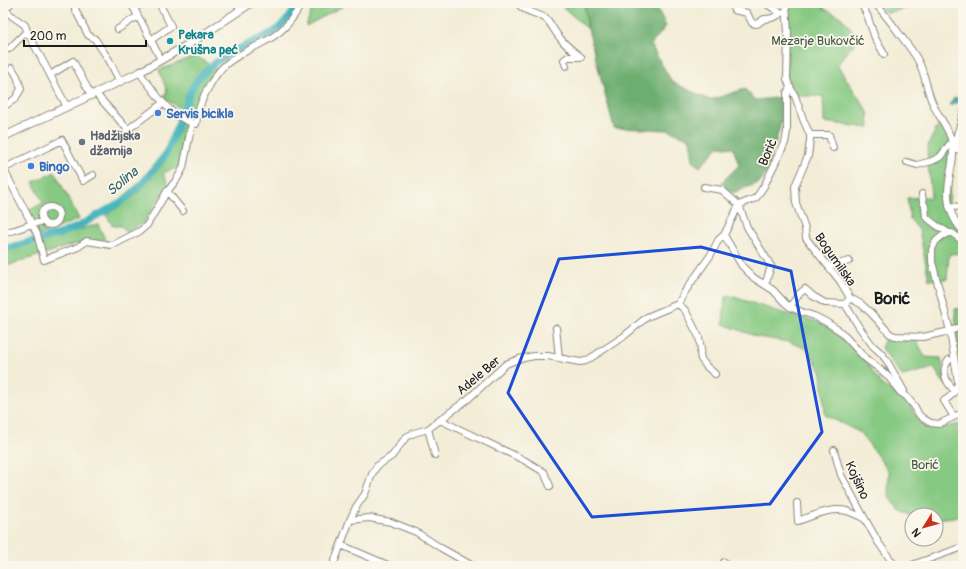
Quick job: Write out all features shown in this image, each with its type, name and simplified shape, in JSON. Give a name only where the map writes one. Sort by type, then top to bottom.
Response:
[{"type":"main road","points":[[3,137],[140,72],[194,41],[251,3]]},
{"type":"street","points":[[11,3],[5,10],[25,25],[67,107]]},
{"type":"street","points":[[77,3],[75,9],[88,35],[96,39],[120,82]]},
{"type":"street","points":[[144,3],[132,6],[152,40],[161,60]]},
{"type":"street","points":[[152,40],[171,26],[159,3]]},
{"type":"street","points":[[236,3],[241,10]]},
{"type":"street","points":[[93,175],[83,181],[62,140],[3,168],[37,234],[44,260],[78,247],[87,241],[110,245],[117,243],[140,231],[147,225],[167,191],[177,179],[183,168],[192,123],[206,92],[224,66],[242,53],[262,44],[278,33],[294,18],[302,3]]},
{"type":"street","points":[[518,3],[519,6],[546,19],[569,48],[581,57],[568,57],[564,60],[566,66]]},
{"type":"street","points":[[734,10],[747,13],[752,23],[757,24],[764,19],[777,17],[785,9],[765,3]]},
{"type":"street","points":[[861,3],[875,38],[884,54]]},
{"type":"street","points":[[875,3],[915,54],[923,72],[931,101],[949,132],[952,141],[953,155],[949,181],[949,206],[954,219],[963,231]]},
{"type":"street","name":"Bogumilska","points":[[785,9],[788,33],[787,79],[810,135],[808,156],[795,186],[796,203],[805,228],[806,238],[840,281],[850,298],[861,304],[872,313],[890,334],[895,336],[923,337],[950,331],[963,326]]},
{"type":"street","points":[[118,29],[138,16]]},
{"type":"street","points":[[9,49],[27,31]]},
{"type":"street","points":[[50,75],[73,61],[93,94],[97,95],[128,131],[163,103]]},
{"type":"street","points":[[3,107],[15,99],[21,89],[17,76],[12,68]]},
{"type":"street","points":[[140,72],[163,103],[174,113],[192,123]]},
{"type":"street","name":"Borić","points":[[739,205],[756,198],[764,186],[784,143],[786,132],[787,93],[790,86]]},
{"type":"street","points":[[953,155],[957,149],[956,139],[963,114]]},
{"type":"street","points":[[810,135],[829,135],[833,148]]},
{"type":"street","points":[[907,162],[917,165],[932,161],[940,157],[952,141]]},
{"type":"street","points":[[704,187],[722,190],[739,205],[747,227],[771,266],[765,285]]},
{"type":"street","points":[[167,191],[183,210]]},
{"type":"street","points":[[922,194],[926,217],[936,225],[949,233],[952,233],[963,241]]},
{"type":"street","points":[[715,374],[706,366],[702,359],[700,354],[701,349],[699,337],[686,310],[678,304],[710,256],[719,239],[724,235],[739,205]]},
{"type":"street","points":[[949,206],[963,207]]},
{"type":"street","points":[[3,233],[42,221]]},
{"type":"street","points":[[949,233],[936,241],[932,249],[932,262],[950,331],[958,382],[954,394],[944,401],[954,417]]},
{"type":"street","points":[[724,235],[742,266],[754,278],[773,290],[790,307],[814,316],[840,331],[865,358],[887,375],[900,392],[906,396]]},
{"type":"street","points":[[829,267],[849,261]]},
{"type":"street","points":[[790,307],[799,294],[805,289],[825,303],[845,304]]},
{"type":"street","points":[[845,304],[850,298]]},
{"type":"street","name":"Adele Ber","points":[[333,566],[350,520],[356,507],[365,494],[372,474],[377,466],[392,456],[406,437],[428,429],[468,399],[506,364],[534,356],[548,356],[580,362],[586,361],[623,337],[647,317],[678,304]]},
{"type":"street","points":[[845,304],[859,328],[887,361],[906,396],[915,407],[919,415],[931,423],[939,424],[963,414]]},
{"type":"street","points":[[556,328],[559,358]]},
{"type":"street","points":[[949,360],[945,366],[947,382],[953,389],[956,390]]},
{"type":"street","points":[[440,420],[524,460],[544,472],[550,486]]},
{"type":"street","points":[[428,429],[435,455]]},
{"type":"street","name":"Kojšino","points":[[834,450],[842,475],[864,519],[895,566]]},
{"type":"street","name":"Kojšino","points":[[797,504],[798,521],[820,512],[839,510],[848,511],[864,519]]},
{"type":"street","points":[[350,520],[369,518],[391,522],[416,532],[472,566]]},
{"type":"street","points":[[341,545],[390,566]]},
{"type":"street","points":[[909,566],[926,563],[963,547]]},
{"type":"highlighted area","points":[[701,247],[791,271],[822,432],[770,504],[592,517],[508,393],[559,259]]},
{"type":"green space","points":[[314,3],[349,3],[306,26]]},
{"type":"green space","points":[[558,3],[584,3],[588,29]]},
{"type":"green space","points":[[584,3],[655,3],[666,26],[651,45],[672,82],[710,100],[745,89],[755,100],[784,97],[781,123],[767,172],[759,183],[732,193],[721,183],[739,165],[733,148],[719,146],[700,167],[693,162],[690,139],[668,130],[614,128],[588,29]]},
{"type":"green space","name":"Mezarje Bukovčić","points":[[786,3],[827,3],[823,8],[841,17],[859,38],[837,65],[868,112],[869,128],[824,122],[823,96],[797,96],[787,79]]},
{"type":"green space","points":[[875,3],[929,3],[886,13]]},
{"type":"green space","points":[[196,56],[217,69],[192,116],[164,98],[167,91],[159,70]]},
{"type":"green space","points":[[183,121],[185,122],[179,167],[163,173],[168,184],[144,222],[127,233],[122,226],[113,226],[106,215],[136,195],[164,162]]},
{"type":"green space","points":[[944,122],[952,141],[949,206],[963,231],[963,253],[949,254],[947,279],[929,280],[919,230],[910,219],[907,198],[931,197],[927,149],[936,129]]},
{"type":"green space","points":[[55,172],[79,219],[39,235],[28,211],[43,203],[33,182]]},
{"type":"green space","points":[[98,224],[105,239],[72,245],[3,267],[3,251]]},
{"type":"green space","points":[[728,295],[780,312],[819,322],[838,335],[864,359],[881,384],[910,405],[919,421],[924,419],[929,426],[944,427],[962,424],[963,515],[944,518],[944,507],[904,507],[904,512],[899,510],[888,496],[889,472],[861,433],[825,415],[822,373],[807,349],[789,342],[758,337],[723,324],[725,298]]},
{"type":"green space","points":[[963,308],[963,396],[955,309]]},
{"type":"green space","points":[[886,336],[895,341],[916,339],[925,357],[941,358],[947,386],[934,368],[902,376],[881,348]]},
{"type":"water","points":[[963,93],[963,99],[961,98],[957,103],[951,106],[949,104],[954,98],[958,98]]},
{"type":"waterway","name":"Solina","points":[[3,249],[60,234],[79,226],[124,200],[141,185],[166,154],[190,92],[198,78],[216,62],[234,51],[274,32],[289,18],[298,3]]},
{"type":"place","name":"Pekara Krušna peć","points":[[170,41]]},
{"type":"place","name":"Servis bicikla","points":[[158,113]]},
{"type":"place","name":"Hadžijska džamija","points":[[82,142]]},
{"type":"place","name":"Bingo","points":[[31,166]]},
{"type":"district","name":"Borić","points":[[892,298]]}]
